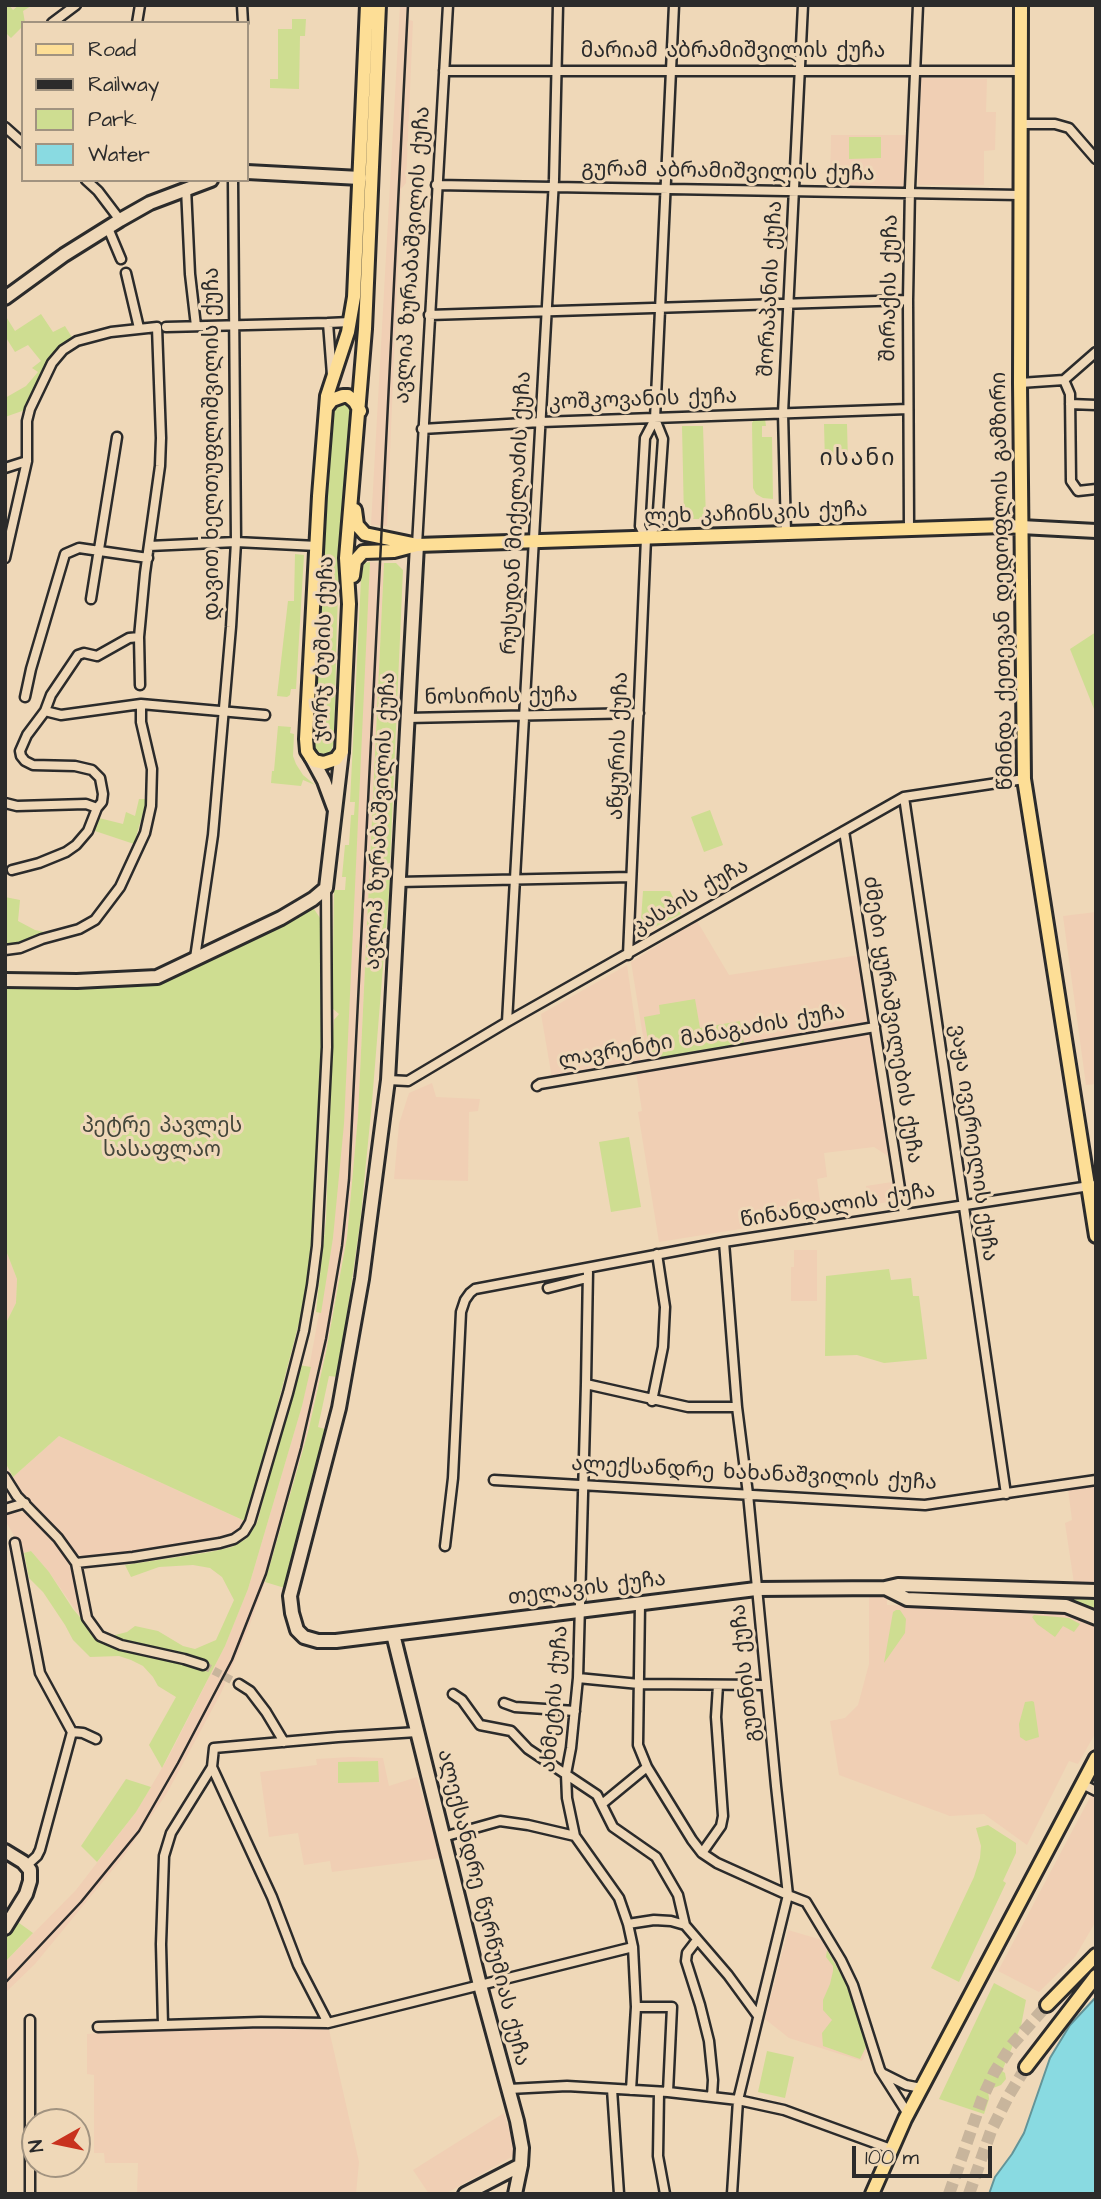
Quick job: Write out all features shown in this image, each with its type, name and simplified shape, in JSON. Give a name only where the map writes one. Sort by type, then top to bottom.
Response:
[{"type":"main road","name":"ჯორჯ ბუშის ქუჩა","points":[[367,5],[354,297],[350,322],[332,378],[326,408],[317,546],[306,739],[307,751],[319,763],[336,759],[342,751],[349,604],[346,558],[360,411],[379,5]]},
{"type":"main road","name":"წმინდა ქეთევან დედოფლის გამზირი","points":[[1021,5],[1020,383],[1024,779],[1092,1185],[1096,1236]]},
{"type":"main road","points":[[326,408],[332,400],[348,396],[360,411]]},
{"type":"main road","name":"ლეხ კაჩინსკის ქუჩა","points":[[354,484],[355,518],[361,530],[370,536],[416,545],[1021,527]]},
{"type":"main road","name":"ლეხ კაჩინსკის ქუჩა","points":[[349,604],[358,556],[372,550],[394,551],[416,545]]},
{"type":"main road","points":[[872,2194],[921,2088],[1096,1758]]},
{"type":"main road","points":[[1047,2005],[1096,1955]]},
{"type":"main road","points":[[1026,2067],[1096,1976]]},
{"type":"street","points":[[55,21],[76,5]]},
{"type":"street","name":"ავლიპ ზურაბაშვილის ქუჩა","points":[[297,1630],[290,1596],[339,1408],[362,1279],[388,1080],[422,429],[448,5]]},
{"type":"street","name":"რუსუდან მიქელაძის ქუჩა","points":[[508,1022],[554,188],[558,5]]},
{"type":"street","name":"აწყურის ქუჩა","points":[[646,538],[657,525],[663,439],[655,419],[674,5]]},
{"type":"street","name":"შორაპანის ქუჩა","points":[[786,533],[783,413],[803,5]]},
{"type":"street","name":"შირაქის ქუჩა","points":[[909,529],[908,300],[918,5]]},
{"type":"street","name":"მარიამ აბრამიშვილის ქუჩა","points":[[444,71],[1021,71]]},
{"type":"street","points":[[1020,124],[1055,124],[1069,128],[1096,159]]},
{"type":"street","points":[[5,127],[21,141]]},
{"type":"street","points":[[248,172],[360,178]]},
{"type":"street","points":[[88,182],[120,220]]},
{"type":"street","points":[[5,298],[64,255],[120,220],[150,203],[205,182]]},
{"type":"street","name":"დავით ხელთუფლიშვილის ქუჩა","points":[[195,958],[213,835],[225,710],[236,542],[233,182]]},
{"type":"street","name":"გურამ აბრამიშვილის ქუჩა","points":[[436,186],[1020,195]]},
{"type":"street","points":[[186,188],[190,274],[196,326]]},
{"type":"street","points":[[108,228],[121,259]]},
{"type":"street","points":[[126,273],[139,328]]},
{"type":"street","points":[[429,314],[908,300]]},
{"type":"street","points":[[5,558],[23,489],[30,409],[52,363],[63,350],[77,341],[139,328],[350,322]]},
{"type":"street","points":[[328,323],[332,378]]},
{"type":"street","points":[[140,685],[139,638],[160,466],[162,327]]},
{"type":"street","points":[[1020,383],[1064,380],[1096,352]]},
{"type":"street","points":[[1064,380],[1070,394],[1071,481],[1078,491],[1096,489]]},
{"type":"street","points":[[1070,404],[1096,405]]},
{"type":"street","name":"კოშკოვანის ქუჩა","points":[[422,429],[541,422],[908,410]]},
{"type":"street","name":"აწყურის ქუჩა","points":[[628,955],[646,538],[640,526],[645,438],[655,419]]},
{"type":"street","points":[[91,599],[117,437]]},
{"type":"street","points":[[5,468],[27,461]]},
{"type":"street","name":"ლეხ კაჩინსკის ქუჩა","points":[[1021,527],[1096,531]]},
{"type":"street","points":[[149,546],[236,542],[317,546]]},
{"type":"street","points":[[25,697],[65,554],[79,548],[148,558]]},
{"type":"street","points":[[12,870],[39,863],[76,845],[88,831],[102,802],[100,778],[92,770],[75,766],[33,765],[25,761],[20,751],[27,735],[45,711],[51,695],[78,655],[84,653],[97,656],[129,638],[139,638]]},
{"type":"street","points":[[5,950],[20,948],[79,929],[95,920],[120,887],[145,833],[151,806],[152,769],[141,722],[141,704]]},
{"type":"street","points":[[45,711],[61,715],[141,704],[265,715]]},
{"type":"street","name":"ნოსირის ქუჩა","points":[[407,718],[639,713]]},
{"type":"street","points":[[76,1563],[220,1543],[234,1539],[244,1532],[250,1522],[298,1354],[317,1246],[327,1047],[326,888],[342,751]]},
{"type":"street","points":[[311,757],[334,808]]},
{"type":"street","name":"კასპის ქუჩა","points":[[388,1080],[408,1081],[904,797],[1024,779]]},
{"type":"street","name":"ვაჟა ივერიელის ქუჩა","points":[[904,797],[1006,1494]]},
{"type":"street","points":[[5,803],[17,806],[86,804],[97,808]]},
{"type":"street","name":"ძმები ყურაშვილების ქუჩა","points":[[844,831],[904,1214]]},
{"type":"street","points":[[398,882],[631,877]]},
{"type":"street","points":[[5,980],[77,981],[157,977],[281,918],[326,888]]},
{"type":"street","name":"ლავრენტი მანაგაძის ქუჩა","points":[[537,1086],[875,1027]]},
{"type":"street","name":"წინანდალის ქუჩა","points":[[587,1274],[657,1254],[724,1242],[1092,1185]]},
{"type":"street","name":"გუთნის ქუჩა","points":[[724,1242],[737,1407],[789,1895]]},
{"type":"street","points":[[652,1401],[663,1347],[665,1307],[657,1254]]},
{"type":"street","points":[[445,1546],[453,1478],[459,1335],[465,1300],[475,1289],[553,1273],[587,1274]]},
{"type":"street","points":[[548,1288],[587,1274]]},
{"type":"street","name":"ახმეტის ქუჩა","points":[[575,1836],[566,1774],[578,1678],[587,1274]]},
{"type":"street","points":[[586,1384],[688,1407],[737,1407]]},
{"type":"street","points":[[5,1476],[10,1486],[58,1538],[76,1563],[87,1618],[100,1636],[121,1645],[203,1665]]},
{"type":"street","name":"ალექსანდრე ხახანაშვილის ქუჩა","points":[[494,1479],[925,1505],[1096,1480]]},
{"type":"street","points":[[5,1509],[25,1503]]},
{"type":"street","points":[[15,1543],[40,1674],[72,1732],[40,1850],[26,1866]]},
{"type":"street","name":"თელავის ქუჩა","points":[[891,1591],[898,1585],[1096,1591]]},
{"type":"street","name":"თელავის ქუჩა","points":[[297,1630],[304,1637],[318,1641],[336,1641],[756,1589],[891,1591],[906,1599],[1066,1606],[1096,1618]]},
{"type":"street","points":[[640,1603],[638,1745],[647,1767],[702,1853],[717,1863],[806,1902],[841,1960],[853,1985],[882,2073],[908,2114]]},
{"type":"street","name":"ალექსანდრე წურწუმიას ქუჩა","points":[[393,1634],[521,2144],[521,2165],[515,2194]]},
{"type":"street","points":[[578,1678],[639,1684],[766,1685]]},
{"type":"street","points":[[239,1684],[250,1691],[267,1712],[284,1742]]},
{"type":"street","points":[[702,1853],[721,1826],[723,1816],[716,1717],[718,1685]]},
{"type":"street","points":[[453,1694],[462,1700],[480,1724],[511,1731],[528,1749],[597,1795],[613,1827],[656,1857],[678,1895],[685,1925],[758,2016]]},
{"type":"street","points":[[504,1703],[516,1707],[575,1711]]},
{"type":"street","points":[[72,1732],[83,1733],[96,1739]]},
{"type":"street","points":[[163,2025],[161,1944],[164,1856],[171,1833],[212,1767],[214,1748],[417,1732]]},
{"type":"street","points":[[212,1767],[272,1896],[298,1965],[328,2023]]},
{"type":"street","points":[[602,1804],[647,1767]]},
{"type":"street","points":[[1082,1784],[1096,1791]]},
{"type":"street","points":[[443,1837],[500,1821],[575,1836],[619,1898],[628,1924],[633,1947],[636,2007],[631,2090]]},
{"type":"street","points":[[5,1851],[30,1870],[26,1894],[5,1928]]},
{"type":"street","points":[[732,2194],[738,2100],[789,1895]]},
{"type":"street","points":[[628,1924],[654,1920],[685,1925]]},
{"type":"street","points":[[697,1940],[687,1953],[686,1961],[709,2041],[712,2096]]},
{"type":"street","points":[[98,2027],[261,2022],[328,2023],[633,1947]]},
{"type":"street","points":[[636,2007],[672,2007],[658,2156],[664,2194]]},
{"type":"street","points":[[30,2020],[30,2194]]},
{"type":"street","points":[[882,2073],[897,2082],[921,2088]]},
{"type":"street","points":[[509,2089],[567,2086],[738,2100],[784,2110],[891,2149]]},
{"type":"street","points":[[612,2090],[619,2194]]},
{"type":"street","points":[[464,2194],[521,2165]]},
{"type":"shaded area","points":[[400,5],[410,5],[409,20],[413,21],[406,183],[401,189],[387,526],[371,525]]},
{"type":"shaded area","points":[[921,78],[987,79],[986,112],[996,112],[995,150],[984,151],[984,185],[918,185]]},
{"type":"shaded area","points":[[831,135],[910,135],[908,184],[902,190],[830,187]]},
{"type":"shaded area","points":[[370,562],[384,563],[358,1116],[347,1237],[308,1432],[268,1573],[249,1627],[221,1693],[167,1793],[124,1856],[35,1964],[5,1993],[5,1962],[76,1890],[136,1812],[168,1758],[225,1646],[248,1589],[302,1406],[333,1238]]},
{"type":"shaded area","points":[[1096,912],[1096,1084],[1086,1085],[1063,916]]},
{"type":"shaded area","points":[[697,921],[729,975],[860,955],[891,1158],[874,1147],[824,1153],[827,1177],[817,1179],[822,1216],[659,1242],[638,1112],[642,1111],[636,1071],[735,1049],[647,1061],[631,962]]},
{"type":"shaded area","points":[[627,965],[641,1064],[552,1078],[541,1014]]},
{"type":"shaded area","points":[[432,1083],[436,1097],[480,1099],[478,1111],[469,1112],[468,1181],[394,1179],[399,1124],[409,1093]]},
{"type":"shaded area","points":[[892,1182],[895,1201],[869,1205],[866,1186]]},
{"type":"shaded area","points":[[5,1248],[17,1279],[16,1303],[5,1325]]},
{"type":"shaded area","points":[[794,1250],[817,1250],[817,1301],[791,1301]]},
{"type":"shaded area","points":[[59,1436],[247,1522],[236,1533],[221,1538],[133,1554],[85,1557],[73,1552],[23,1494],[13,1477]]},
{"type":"shaded area","points":[[1096,1485],[1096,1583],[1074,1583],[1065,1523],[1072,1520],[1068,1489]]},
{"type":"shaded area","points":[[23,1512],[33,1517],[63,1554],[74,1574],[86,1625],[31,1551],[24,1553],[5,1520],[5,1513]]},
{"type":"shaded area","points":[[887,1591],[887,1605],[1057,1611],[1086,1618],[1096,1626],[1096,1732],[1078,1764],[1069,1761],[1027,1845],[984,1814],[950,1816],[839,1775],[830,1721],[845,1718],[858,1705],[869,1664],[869,1592]]},
{"type":"shaded area","points":[[383,1758],[389,1786],[417,1777],[440,1858],[332,1872],[330,1861],[304,1865],[298,1833],[269,1837],[260,1772],[317,1765],[316,1759]]},
{"type":"shaded area","points":[[1096,1786],[1096,1921],[1075,1957],[1039,1992],[998,1971]]},
{"type":"shaded area","points":[[788,1930],[822,1940],[846,1980],[869,2047],[862,2061],[789,2038],[765,2019]]},
{"type":"shaded area","points":[[328,2025],[359,2162],[356,2194],[137,2194],[138,2163],[105,2163],[104,2153],[94,2153],[94,2075],[87,2074],[87,2034],[146,2029]]},
{"type":"shaded area","points":[[504,2113],[517,2154],[445,2194],[429,2194],[413,2170]]},
{"type":"green space","points":[[5,5],[9,5],[13,10],[19,5],[31,6],[23,11],[25,21],[21,21],[21,28],[11,38],[5,32]]},
{"type":"green space","points":[[292,19],[306,19],[305,36],[300,36],[299,89],[270,88],[270,79],[278,79],[278,29],[292,29]]},
{"type":"green space","points":[[849,137],[881,137],[881,158],[849,159]]},
{"type":"green space","points":[[41,314],[53,332],[65,326],[73,339],[58,350],[32,400],[25,404],[25,410],[5,417],[5,398],[26,386],[38,372],[32,368],[41,361],[28,345],[15,352],[5,336],[5,315],[15,331]]},
{"type":"green space","points":[[346,402],[352,414],[342,510],[334,743],[330,753],[323,754],[314,750],[312,745],[330,414],[337,403]]},
{"type":"green space","points":[[754,419],[765,419],[766,426],[762,426],[762,437],[772,437],[773,499],[763,498],[756,494],[753,488]]},
{"type":"green space","points":[[824,424],[847,424],[848,463],[825,463]]},
{"type":"green space","points":[[682,426],[703,426],[706,519],[684,519]]},
{"type":"green space","points":[[295,554],[304,555],[296,689],[291,689],[287,697],[277,696],[288,601],[294,601]]},
{"type":"green space","points":[[370,562],[344,1124],[333,1238],[321,1313],[316,1312],[326,1219],[333,1032],[334,1020],[339,1014],[332,1008],[334,890],[345,890],[346,877],[342,877],[345,845],[349,845],[351,815],[354,815],[355,802],[350,802],[361,579],[364,563]]},
{"type":"green space","points":[[384,563],[396,563],[403,570],[390,863],[375,866],[374,876],[390,880],[372,1102],[360,1224],[338,1377],[329,1376],[318,1427],[328,1430],[328,1435],[294,1556],[288,1589],[265,1582],[308,1432],[347,1237],[358,1116]]},
{"type":"green space","points":[[1096,632],[1096,714],[1070,649]]},
{"type":"green space","points":[[278,726],[291,727],[296,764],[303,775],[315,785],[303,780],[301,786],[271,783]]},
{"type":"green space","points":[[139,799],[147,799],[134,844],[95,831],[99,818],[123,824],[126,812],[135,816]]},
{"type":"green space","points":[[710,810],[723,845],[704,852],[691,817]]},
{"type":"green space","points":[[643,891],[670,891],[681,914],[651,929],[641,920]]},
{"type":"green space","points":[[5,897],[20,900],[18,921],[35,930],[49,933],[17,946],[5,947]]},
{"type":"green space","name":"პეტრე პავლეს სასაფლაო","points":[[312,906],[320,918],[322,1092],[312,1252],[301,1315],[247,1522],[59,1436],[13,1477],[5,1462],[5,1325],[16,1303],[17,1279],[5,1248],[5,983],[151,982]]},
{"type":"green space","points":[[695,999],[700,1028],[740,1021],[744,1043],[651,1059],[644,1017],[660,1014],[659,1005]]},
{"type":"green space","points":[[629,1137],[641,1207],[611,1212],[599,1142]]},
{"type":"green space","points":[[889,1269],[891,1280],[911,1278],[913,1296],[919,1296],[927,1359],[884,1363],[857,1355],[825,1356],[826,1276]]},
{"type":"green space","points":[[299,1365],[311,1367],[248,1589],[225,1646],[162,1768],[149,1745],[176,1697],[158,1686],[143,1666],[131,1660],[119,1656],[90,1657],[73,1640],[43,1592],[29,1578],[24,1553],[31,1551],[49,1572],[73,1609],[104,1645],[115,1635],[127,1632],[135,1626],[158,1631],[183,1646],[195,1649],[216,1640],[234,1600],[222,1577],[210,1568],[193,1565],[159,1567],[131,1577],[125,1565],[210,1552],[232,1547],[246,1539],[257,1523]]},
{"type":"green space","points":[[977,1594],[1096,1597],[1096,1612],[1064,1599],[977,1597]]},
{"type":"green space","points":[[900,1610],[906,1619],[905,1633],[884,1663],[893,1612]]},
{"type":"green space","points":[[1032,1617],[1069,1618],[1080,1624],[1074,1632],[1063,1626],[1055,1637],[1037,1624]]},
{"type":"green space","points":[[1032,1701],[1039,1737],[1026,1741],[1020,1737],[1019,1724],[1025,1702]]},
{"type":"green space","points":[[378,1761],[379,1782],[338,1783],[338,1762]]},
{"type":"green space","points":[[126,1779],[151,1787],[136,1812],[97,1862],[81,1846]]},
{"type":"green space","points":[[988,1825],[1016,1843],[1016,1853],[1003,1881],[1006,1883],[959,1982],[931,1968],[974,1877],[981,1846],[976,1828]]},
{"type":"green space","points":[[15,1920],[33,1933],[5,1962],[5,1934]]},
{"type":"green space","points":[[827,1950],[845,1981],[866,2041],[860,2059],[823,2046],[822,2033],[832,2020],[823,2010],[823,2000],[833,1971],[833,1966],[826,1957]]},
{"type":"green space","points":[[994,1983],[1026,2000],[1021,2026],[1002,2071],[1006,2079],[1001,2085],[988,2090],[989,2099],[984,2114],[939,2099]]},
{"type":"green space","points":[[767,2051],[794,2057],[785,2098],[758,2092]]},
{"type":"water","points":[[1096,1997],[1096,2194],[989,2194],[995,2177],[1024,2133],[1050,2058],[1070,2025]]},
{"type":"tunnel","points":[[203,1665],[239,1684]]},
{"type":"tunnel","points":[[949,2194],[982,2099],[994,2073],[1011,2046],[1047,2005]]},
{"type":"tunnel","points":[[969,2194],[991,2131],[1026,2067]]},
{"type":"railway","points":[[5,1983],[81,1902],[139,1831],[232,1660],[266,1574],[301,1448],[326,1339],[342,1246],[349,1180],[408,5]]},
{"type":"district","name":"ისანი","points":[[858,460]]}]
